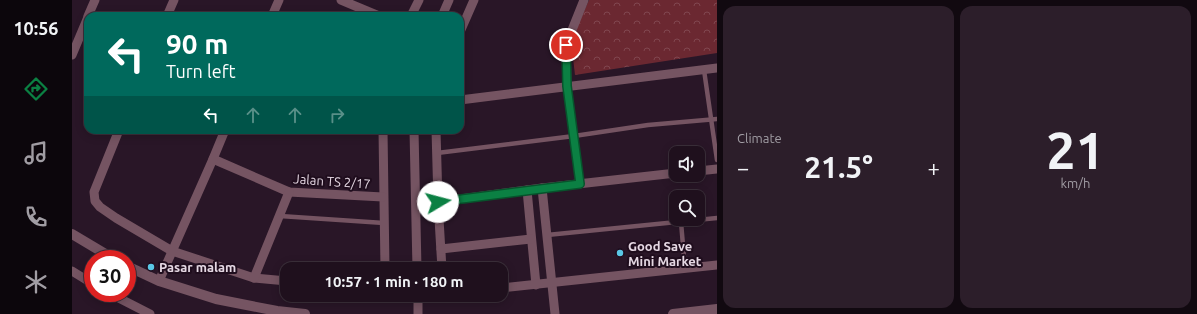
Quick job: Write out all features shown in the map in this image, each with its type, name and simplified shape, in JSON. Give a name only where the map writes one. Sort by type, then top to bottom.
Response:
[{"type":"street","points":[[90,12],[95,0]]},
{"type":"street","points":[[170,12],[174,0]]},
{"type":"street","points":[[274,12],[279,0]]},
{"type":"street","points":[[341,0],[370,12]]},
{"type":"street","points":[[413,12],[418,0]]},
{"type":"street","points":[[444,12],[449,0]]},
{"type":"street","points":[[464,23],[474,0]]},
{"type":"street","points":[[567,86],[566,45],[584,0]]},
{"type":"street","points":[[72,55],[84,26]]},
{"type":"street","points":[[464,99],[717,68]]},
{"type":"street","points":[[117,134],[94,192],[95,201],[100,207],[116,218],[172,250],[254,278],[280,280]]},
{"type":"street","points":[[159,280],[223,134]]},
{"type":"street","points":[[383,134],[385,262]]},
{"type":"street","points":[[414,134],[417,262]]},
{"type":"street","points":[[436,134],[442,262]]},
{"type":"street","name":"Jalan TS 2/17","points":[[213,159],[289,192],[383,197]]},
{"type":"street","points":[[705,170],[717,169]]},
{"type":"street","points":[[438,202],[542,188],[669,174]]},
{"type":"street","points":[[542,188],[555,314]]},
{"type":"street","points":[[526,190],[536,285]]},
{"type":"street","points":[[254,278],[289,192]]},
{"type":"street","points":[[72,234],[99,250]]},
{"type":"street","points":[[441,249],[531,239]]},
{"type":"street","points":[[508,287],[552,284],[717,265]]},
{"type":"street","points":[[136,270],[159,280],[216,299],[277,313],[305,314]]},
{"type":"street","points":[[72,271],[84,278]]},
{"type":"street","points":[[127,302],[150,314]]},
{"type":"street","points":[[418,302],[418,314]]},
{"type":"street","points":[[673,314],[717,309]]},
{"type":"lane","points":[[704,70],[717,160]]},
{"type":"lane","points":[[567,86],[580,184]]},
{"type":"lane","points":[[436,153],[574,136],[648,125],[717,119]]},
{"type":"lane","points":[[280,216],[384,223]]},
{"type":"lane","points":[[705,219],[717,218]]},
{"type":"lane","points":[[547,235],[669,223]]},
{"type":"lane","points":[[681,226],[685,269]]},
{"type":"green space","points":[[589,0],[717,0],[717,53],[575,75],[571,40]]},
{"type":"place","name":"Good Save Mini Market","points":[[620,253]]},
{"type":"place","name":"Pasar malam","points":[[151,267]]},
{"type":"route","points":[[438,202],[580,184],[567,86],[566,45]]}]
